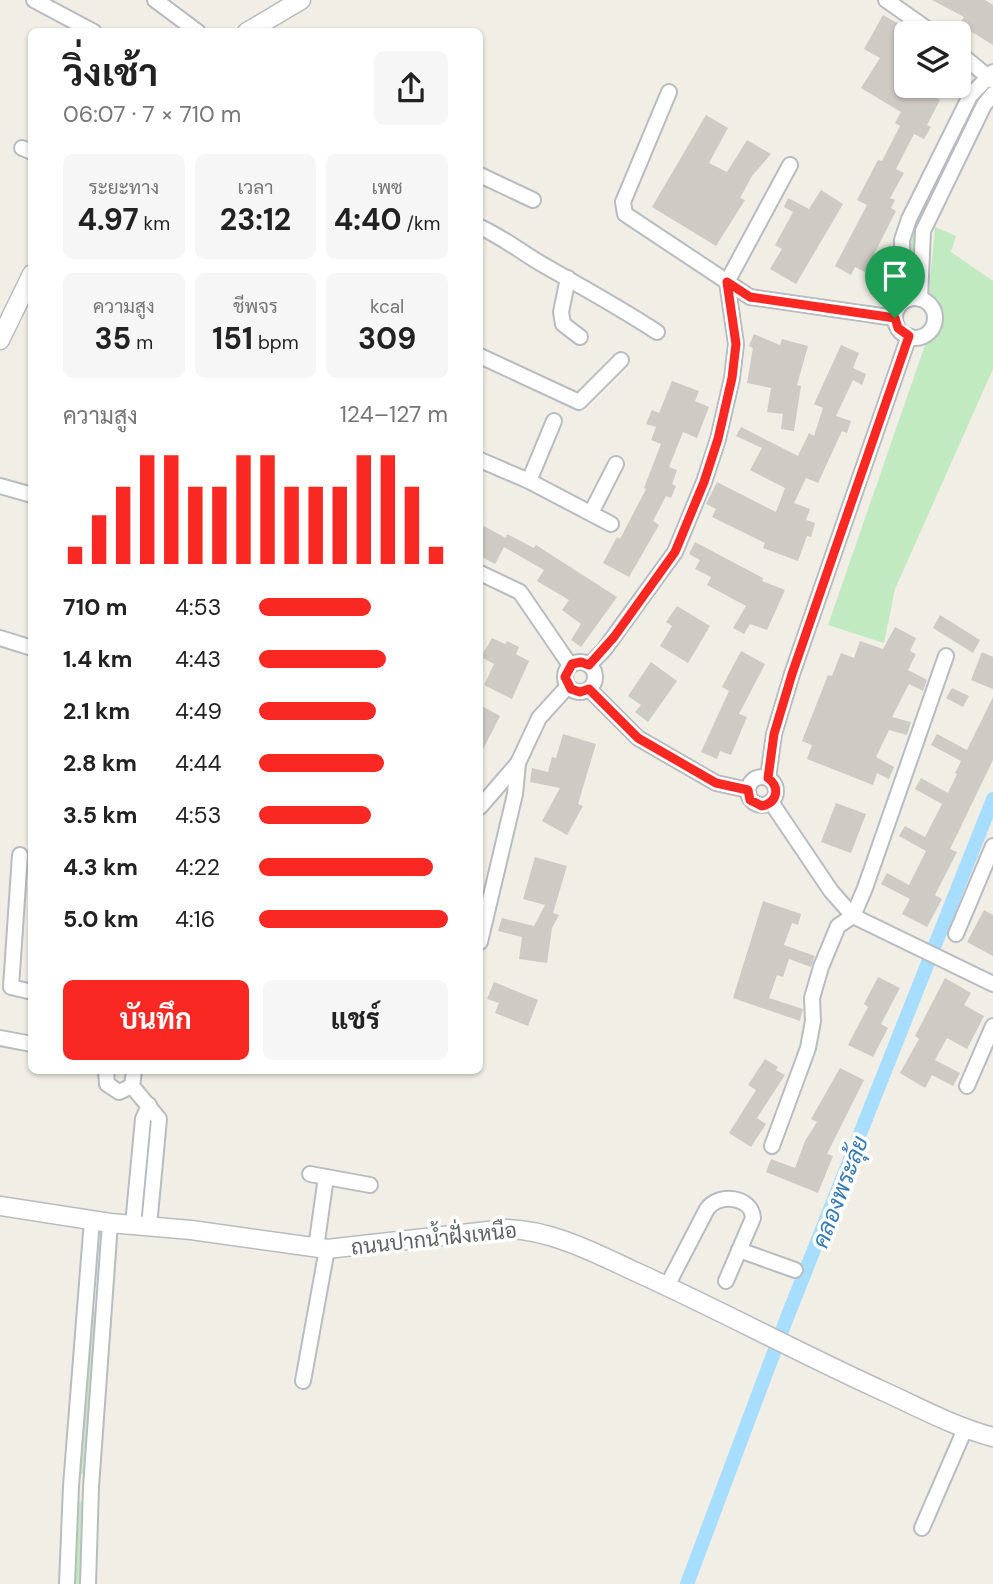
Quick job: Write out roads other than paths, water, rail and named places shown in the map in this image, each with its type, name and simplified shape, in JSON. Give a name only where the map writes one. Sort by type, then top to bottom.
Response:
[{"type":"street","points":[[34,0],[86,28]]},
{"type":"street","points":[[155,0],[193,28]]},
{"type":"street","points":[[254,28],[301,0]]},
{"type":"street","points":[[886,0],[916,21]]},
{"type":"street","points":[[903,301],[920,299],[932,307],[934,322],[925,334],[909,336],[898,328],[895,318],[897,308],[903,301],[902,240],[909,219],[970,96],[991,76],[971,62]]},
{"type":"street","points":[[669,92],[624,202],[625,214],[750,297],[895,318]]},
{"type":"street","points":[[920,299],[923,231],[984,105],[993,94]]},
{"type":"street","points":[[589,665],[614,637],[675,552],[704,482],[718,439],[732,378],[736,344],[727,282],[790,165]]},
{"type":"street","points":[[483,176],[533,200]]},
{"type":"street","points":[[483,228],[502,237],[657,332]]},
{"type":"street","points":[[568,278],[561,312],[563,324],[580,337]]},
{"type":"street","points":[[0,340],[6,311],[26,295]]},
{"type":"street","points":[[771,803],[776,789],[768,778],[774,734],[792,674],[909,336]]},
{"type":"street","points":[[483,357],[579,401],[621,360]]},
{"type":"street","points":[[529,481],[554,421]]},
{"type":"street","points":[[483,461],[529,481],[611,524]]},
{"type":"street","points":[[591,513],[616,464]]},
{"type":"street","points":[[0,486],[28,494]]},
{"type":"street","points":[[483,574],[520,592],[570,665]]},
{"type":"street","points":[[0,638],[28,647]]},
{"type":"street","points":[[772,1146],[808,1048],[813,1021],[812,998],[821,967],[838,926],[853,916],[946,656]]},
{"type":"street","points":[[581,662],[589,665],[595,677],[589,689],[580,692],[568,686],[565,677],[570,665],[581,662]]},
{"type":"street","points":[[483,804],[518,763],[539,718],[568,686]]},
{"type":"street","points":[[589,689],[638,738],[716,783],[748,790]]},
{"type":"street","points":[[484,909],[515,794],[518,763]]},
{"type":"street","points":[[748,790],[754,779],[768,778]]},
{"type":"street","points":[[748,790],[754,803],[762,806],[771,803]]},
{"type":"street","points":[[771,803],[831,891],[853,916],[993,984]]},
{"type":"street","points":[[956,934],[993,846]]},
{"type":"street","points":[[20,855],[11,987],[28,991]]},
{"type":"street","points":[[967,1086],[993,1026]]},
{"type":"street","points":[[0,1038],[28,1043]]},
{"type":"street","points":[[106,1074],[107,1084],[114,1090],[124,1091],[133,1078],[149,1105],[143,1119],[141,1226]]},
{"type":"street","points":[[310,1174],[370,1185]]},
{"type":"street","points":[[303,1381],[322,1248],[326,1177]]},
{"type":"street","points":[[667,1286],[712,1201],[720,1197],[747,1204],[752,1210],[753,1219],[726,1281]]},
{"type":"street","name":"ถนนปากน้ำฝั่งเหนือ","points":[[0,1206],[101,1222],[322,1248],[526,1229],[560,1239],[667,1286],[791,1349],[965,1429],[993,1437]]},
{"type":"street","points":[[67,1584],[71,1486],[101,1222]]},
{"type":"street","points":[[88,1584],[101,1222]]},
{"type":"street","points":[[739,1250],[795,1270]]},
{"type":"street","points":[[922,1528],[965,1429]]},
{"type":"street","points":[[71,1486],[91,1487]]},
{"type":"waterway","name":"คลองพระลุ้ย","points":[[687,1584],[788,1315],[993,799]]}]
